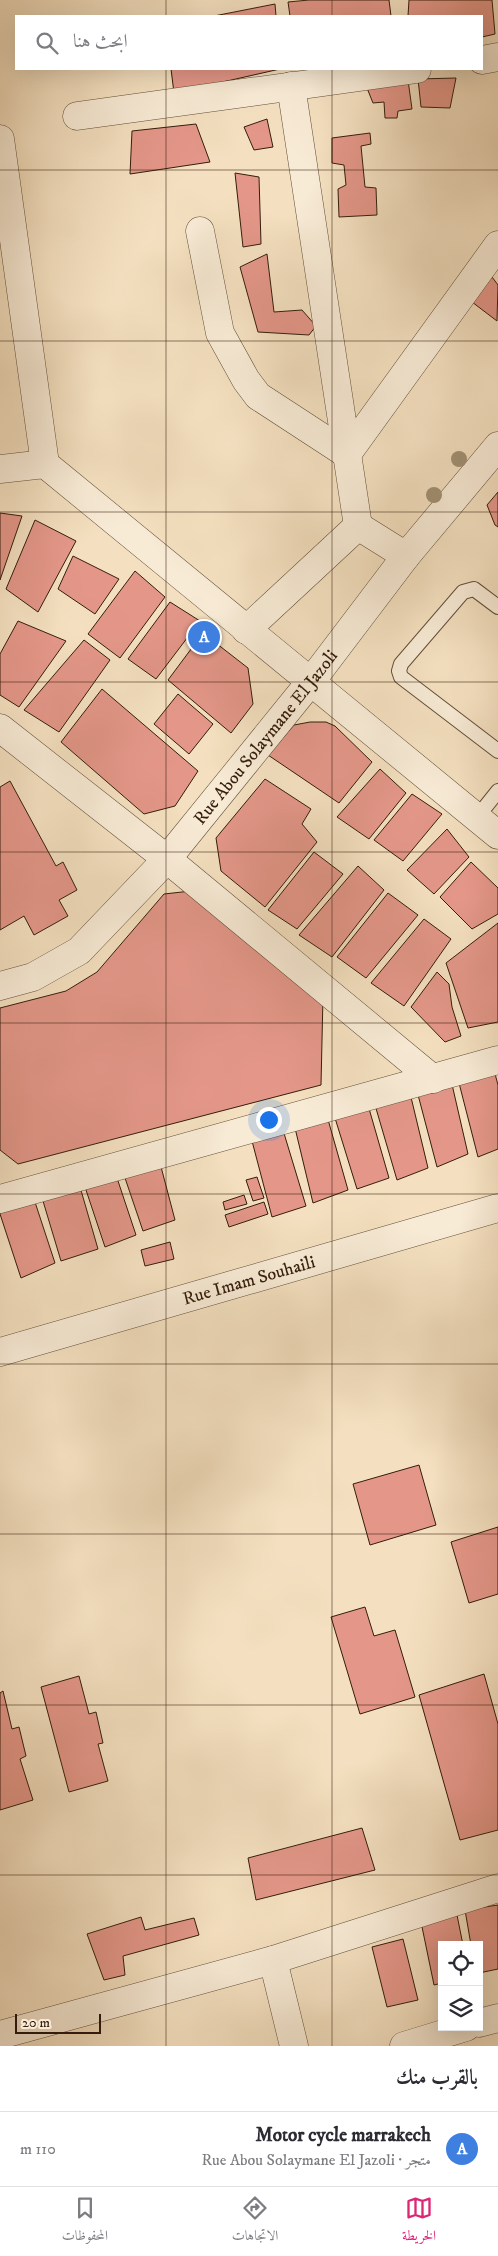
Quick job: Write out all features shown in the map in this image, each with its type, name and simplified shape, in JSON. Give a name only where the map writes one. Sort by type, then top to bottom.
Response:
[{"type":"street","points":[[483,60],[498,57]]},
{"type":"street","points":[[77,116],[410,70]]},
{"type":"street","points":[[291,86],[358,526],[406,556]]},
{"type":"street","points":[[0,139],[45,464],[246,630],[312,680],[498,834]]},
{"type":"street","points":[[200,231],[220,333],[246,380],[258,396],[347,454]]},
{"type":"street","points":[[347,454],[498,245]]},
{"type":"street","name":"Rue Abou Solaymane El Jazoli","points":[[0,986],[32,977],[79,951],[167,859],[312,680],[406,556],[498,446]]},
{"type":"street","points":[[0,469],[45,464]]},
{"type":"street","points":[[246,630],[358,526]]},
{"type":"street","points":[[0,728],[167,859],[433,1080]]},
{"type":"street","points":[[0,1198],[433,1080],[498,1060]]},
{"type":"street","name":"Rue Imam Souhaili","points":[[1,1348],[498,1208]]},
{"type":"street","points":[[0,2035],[273,1960],[498,1888]]},
{"type":"street","points":[[273,1960],[294,2046]]},
{"type":"street","points":[[483,2022],[498,2018]]},
{"type":"street","points":[[404,2046],[453,2031]]},
{"type":"lane","points":[[498,607],[478,591],[466,590],[401,664],[399,671],[401,677],[498,751]]},
{"type":"lane","points":[[478,816],[498,791]]},
{"type":"building","points":[[309,0],[389,0],[391,15],[290,15],[288,2]]},
{"type":"building","points":[[409,0],[492,0],[495,34],[483,37],[483,15],[408,15]]},
{"type":"building","points":[[275,4],[276,15],[219,15]]},
{"type":"building","points":[[171,70],[276,70],[174,93]]},
{"type":"building","points":[[456,78],[450,108],[421,107],[418,79]]},
{"type":"building","points":[[408,80],[412,109],[398,111],[397,118],[385,118],[384,102],[373,103],[367,88]]},
{"type":"building","points":[[267,119],[273,147],[254,150],[244,127]]},
{"type":"building","points":[[196,124],[210,162],[130,174],[132,131]]},
{"type":"building","points":[[370,133],[371,144],[361,146],[365,187],[376,188],[377,215],[339,217],[338,189],[346,185],[344,165],[332,163],[332,138]]},
{"type":"building","points":[[235,173],[259,177],[261,244],[243,247]]},
{"type":"building","points":[[267,254],[274,312],[302,310],[316,326],[309,335],[258,332],[240,267]]},
{"type":"building","points":[[492,277],[498,285],[497,321],[472,302]]},
{"type":"building","points":[[498,492],[498,527],[495,525],[487,505]]},
{"type":"building","points":[[0,513],[22,516],[0,580]]},
{"type":"building","points":[[35,520],[76,541],[38,612],[6,589]]},
{"type":"building","points":[[73,556],[119,579],[95,614],[58,589]]},
{"type":"building","points":[[135,571],[165,597],[120,658],[88,634]]},
{"type":"building","points":[[170,602],[200,621],[156,679],[128,659]]},
{"type":"building","points":[[18,621],[66,641],[19,707],[0,695],[0,654]]},
{"type":"building","points":[[203,633],[248,668],[253,704],[231,733],[168,680]]},
{"type":"building","points":[[84,640],[110,660],[59,732],[24,710]]},
{"type":"building","points":[[102,689],[198,771],[175,806],[144,814],[61,742]]},
{"type":"building","points":[[178,694],[213,724],[189,754],[154,724]]},
{"type":"building","points":[[326,722],[335,726],[372,762],[339,803],[268,755],[294,725]]},
{"type":"building","points":[[380,769],[406,793],[369,839],[337,817]]},
{"type":"building","points":[[265,779],[311,809],[302,824],[317,842],[265,907],[221,871],[216,838]]},
{"type":"building","points":[[10,781],[56,866],[63,862],[77,890],[59,900],[68,916],[34,935],[24,916],[0,930],[0,787]]},
{"type":"building","points":[[412,794],[442,814],[403,861],[374,840]]},
{"type":"building","points":[[447,829],[469,857],[434,894],[407,870]]},
{"type":"building","points":[[314,852],[343,874],[297,929],[268,910]]},
{"type":"building","points":[[471,862],[498,888],[498,914],[472,929],[440,897]]},
{"type":"building","points":[[358,866],[384,890],[332,957],[299,935]]},
{"type":"building","points":[[191,891],[323,996],[321,1085],[18,1164],[0,1150],[0,1008],[66,991],[97,972],[164,894]]},
{"type":"building","points":[[388,893],[418,915],[366,978],[337,957]]},
{"type":"building","points":[[424,919],[451,939],[404,1006],[371,983]]},
{"type":"building","points":[[498,923],[498,1022],[468,1028],[446,963]]},
{"type":"building","points":[[437,972],[449,984],[452,1007],[461,1036],[445,1042],[411,1007]]},
{"type":"building","points":[[494,1070],[498,1085],[498,1149],[478,1157],[459,1083]]},
{"type":"building","points":[[451,1080],[468,1154],[437,1167],[417,1091]]},
{"type":"building","points":[[410,1093],[428,1168],[397,1180],[375,1105]]},
{"type":"building","points":[[368,1105],[389,1178],[357,1189],[335,1118]]},
{"type":"building","points":[[327,1116],[348,1190],[313,1203],[295,1128]]},
{"type":"building","points":[[283,1130],[306,1206],[272,1217],[252,1141]]},
{"type":"building","points":[[160,1163],[175,1220],[143,1231],[124,1175]]},
{"type":"building","points":[[116,1175],[136,1235],[105,1247],[85,1187]]},
{"type":"building","points":[[257,1177],[264,1198],[253,1201],[246,1180]]},
{"type":"building","points":[[78,1180],[98,1249],[61,1261],[40,1191]]},
{"type":"building","points":[[244,1195],[247,1204],[225,1210],[223,1202]]},
{"type":"building","points":[[33,1196],[55,1263],[21,1278],[0,1214],[0,1206]]},
{"type":"building","points":[[264,1202],[268,1214],[229,1227],[225,1215]]},
{"type":"building","points":[[170,1242],[174,1259],[145,1266],[141,1250]]},
{"type":"building","points":[[419,1465],[436,1525],[370,1545],[353,1484]]},
{"type":"building","points":[[498,1527],[498,1594],[469,1603],[451,1542]]},
{"type":"building","points":[[365,1607],[374,1636],[395,1630],[415,1697],[360,1714],[331,1617]]},
{"type":"building","points":[[484,1674],[498,1724],[498,1830],[460,1840],[419,1695]]},
{"type":"building","points":[[79,1676],[89,1714],[96,1712],[103,1743],[98,1744],[108,1781],[69,1792],[41,1687]]},
{"type":"building","points":[[3,1691],[12,1729],[19,1727],[26,1756],[20,1759],[33,1800],[0,1810],[0,1693]]},
{"type":"building","points":[[362,1828],[375,1870],[256,1900],[248,1858]]},
{"type":"building","points":[[498,1905],[498,1969],[483,1972],[483,1941],[470,1941],[465,1910]]},
{"type":"building","points":[[457,1915],[462,1941],[438,1941],[438,1984],[434,1985],[421,1922]]},
{"type":"building","points":[[141,1917],[145,1930],[194,1918],[199,1935],[123,1956],[125,1975],[104,1980],[87,1934]]},
{"type":"building","points":[[403,1939],[418,2000],[387,2007],[372,1947]]},
{"type":"place","name":"Motor cycle marrakech","points":[[204,637]]}]
